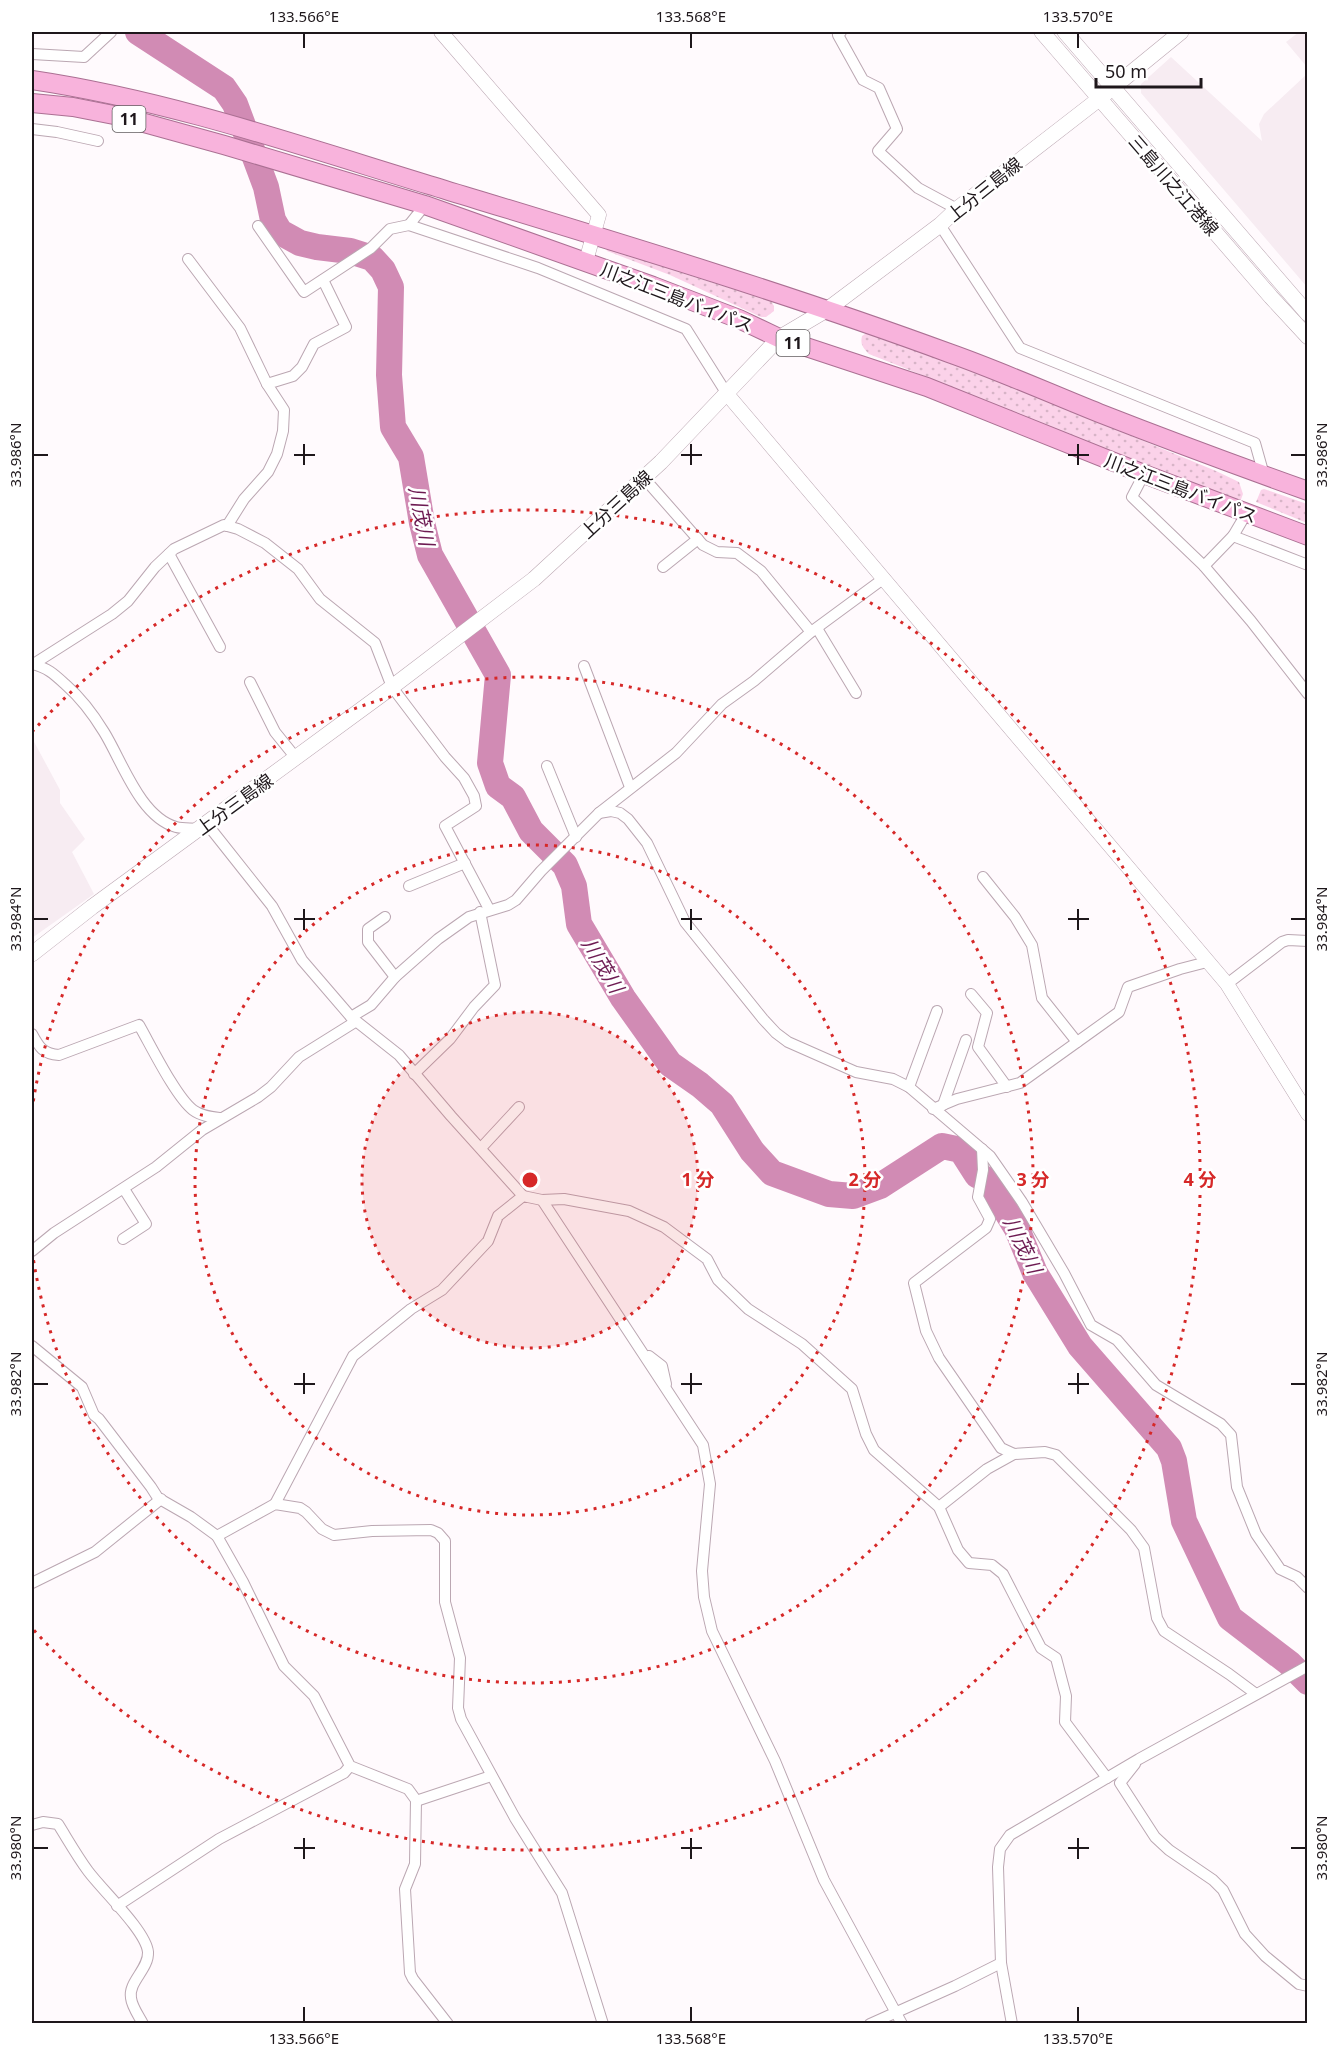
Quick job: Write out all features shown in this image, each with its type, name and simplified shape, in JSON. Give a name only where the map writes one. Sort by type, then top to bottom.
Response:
[{"type":"highway","name":"川之江三島バイパス","points":[[32,80],[81,87],[138,100],[273,137],[828,309],[953,354],[1264,475],[1308,489]]},
{"type":"highway","name":"川之江三島バイパス","points":[[32,103],[73,107],[119,116],[425,205],[586,261],[739,319],[779,338],[927,387],[1144,474],[1308,536]]},
{"type":"main road","name":"三島川之江港線","points":[[1042,32],[1308,337]]},
{"type":"main road","name":"三島川之江港線","points":[[1065,32],[1308,314]]},
{"type":"main road","name":"上分三島線","points":[[32,954],[534,579],[644,478],[779,338],[828,309],[940,225],[957,209],[1181,32]]},
{"type":"street","points":[[32,54],[84,57],[111,32]]},
{"type":"street","points":[[441,32],[600,215],[586,261]]},
{"type":"street","points":[[841,32],[838,36],[863,80],[879,87],[897,129],[878,151],[918,188],[957,209]]},
{"type":"street","points":[[32,129],[98,141]]},
{"type":"street","points":[[409,225],[425,205]]},
{"type":"street","points":[[258,226],[304,292],[371,248],[390,229],[409,225],[538,268],[686,329],[727,394],[1227,984],[1308,1114]]},
{"type":"street","points":[[940,225],[1020,348],[1255,443],[1264,475]]},
{"type":"street","points":[[188,259],[240,328],[267,384],[284,410],[283,431],[277,454],[268,472],[244,499],[227,526]]},
{"type":"street","points":[[267,384],[293,376],[302,367],[314,344],[346,327],[323,280]]},
{"type":"street","points":[[1144,474],[1132,497],[1204,566],[1308,694]]},
{"type":"street","points":[[644,478],[703,545],[717,552],[737,553],[761,571],[814,631],[855,693]]},
{"type":"street","points":[[1204,566],[1233,536],[1246,513]]},
{"type":"street","points":[[32,664],[112,614],[128,601],[155,567],[174,549],[224,525],[238,529],[265,543],[298,568],[320,598],[375,643],[392,687],[445,757],[464,778],[474,796],[476,806],[445,826],[465,863],[485,911],[495,985],[474,1007],[450,1039],[414,1074]]},
{"type":"street","points":[[1233,536],[1308,565]]},
{"type":"street","points":[[663,567],[698,539]]},
{"type":"street","points":[[169,554],[220,647]]},
{"type":"street","points":[[32,1251],[54,1233],[156,1167],[202,1130],[258,1097],[271,1087],[299,1057],[371,1005],[395,977],[438,939],[469,917],[508,905],[516,900],[599,813],[676,753],[722,704],[883,579]]},
{"type":"street","points":[[32,664],[46,667],[84,702],[105,733],[131,782],[148,808],[161,819],[175,826],[203,827],[272,906],[302,960],[353,1019],[399,1055],[450,1116],[523,1196],[542,1200],[564,1199],[629,1211],[664,1227],[707,1259],[718,1280],[748,1309],[802,1344],[852,1389],[866,1434],[874,1450],[939,1507],[958,1550],[969,1563],[992,1565],[1003,1574],[1041,1648],[1056,1658],[1066,1696],[1065,1722],[1107,1778]]},
{"type":"street","points":[[584,666],[630,787]]},
{"type":"street","points":[[250,682],[275,732],[296,758]]},
{"type":"street","points":[[547,766],[576,837]]},
{"type":"street","points":[[599,813],[611,811],[620,813],[628,819],[647,843],[685,922],[776,1033],[788,1042],[856,1072],[893,1079],[909,1088],[938,1107],[990,1156],[1022,1202],[1065,1273],[1091,1325],[1117,1340],[1156,1385],[1221,1424],[1231,1435],[1236,1487],[1256,1534],[1280,1569],[1297,1577],[1308,1588]]},
{"type":"street","points":[[409,886],[465,863]]},
{"type":"street","points":[[983,877],[1015,917],[1032,945],[1042,998],[1077,1042]]},
{"type":"street","points":[[385,917],[368,929],[368,942],[395,977]]},
{"type":"street","points":[[1227,984],[1282,942],[1288,940],[1308,942]]},
{"type":"street","points":[[938,1107],[957,1099],[1020,1083],[1119,1012],[1128,987],[1207,962]]},
{"type":"street","points":[[971,994],[987,1013],[978,1047],[1007,1087]]},
{"type":"street","points":[[909,1088],[937,1011]]},
{"type":"street","points":[[32,1034],[41,1050],[59,1054],[139,1025],[183,1100],[194,1111],[207,1117],[220,1118]]},
{"type":"street","points":[[938,1107],[966,1040]]},
{"type":"street","points":[[481,1148],[519,1107]]},
{"type":"street","points":[[982,1149],[983,1170],[978,1197],[990,1219],[986,1228],[914,1283],[926,1331],[939,1358],[1001,1448],[1014,1454]]},
{"type":"street","points":[[123,1239],[146,1224],[124,1189]]},
{"type":"street","points":[[217,1536],[275,1504],[353,1356],[411,1309],[442,1290],[488,1241],[498,1216],[523,1196]]},
{"type":"street","points":[[542,1200],[703,1445],[710,1484],[702,1571],[704,1597],[712,1630],[775,1761],[824,1880],[902,2024]]},
{"type":"street","points":[[32,1348],[82,1387],[94,1415],[158,1498],[191,1516],[217,1536],[243,1582],[284,1666],[314,1696],[350,1766],[408,1790],[416,1801],[415,1864],[405,1889],[410,1973],[448,2024]]},
{"type":"street","points":[[939,1507],[987,1469],[1014,1454],[1045,1452],[1056,1455],[1131,1530],[1144,1548],[1157,1618],[1164,1631],[1256,1694]]},
{"type":"street","points":[[32,1583],[95,1552],[161,1499]]},
{"type":"street","points":[[275,1504],[300,1508],[322,1529],[334,1535],[372,1531],[431,1530],[442,1536],[445,1602],[460,1658],[458,1711],[490,1776],[496,1782],[515,1818],[562,1893],[577,1947],[603,2024]]},
{"type":"street","points":[[1012,2024],[1001,1964],[998,1867],[1000,1849],[1010,1835],[1302,1669]]},
{"type":"street","points":[[1139,1760],[1120,1783],[1155,1837],[1169,1850],[1213,1880],[1223,1890],[1245,1934],[1265,1956],[1299,1984],[1308,1986]]},
{"type":"street","points":[[117,1906],[219,1839],[344,1773],[350,1766]]},
{"type":"street","points":[[416,1801],[490,1776]]},
{"type":"street","points":[[32,1825],[43,1821],[58,1824],[87,1870],[141,1932],[148,1952],[130,1998],[143,2024]]},
{"type":"street","points":[[870,2024],[1001,1964]]},
{"type":"shaded area","points":[[1299,32],[1307,32],[1307,67],[1286,42]]},
{"type":"shaded area","points":[[1171,57],[1262,141],[1259,124],[1264,114],[1307,74],[1307,287],[1141,93],[1141,84]]},
{"type":"shaded area","points":[[605,246],[771,301],[774,311],[766,317],[761,317],[670,275],[607,251]]},
{"type":"shaded area","points":[[868,332],[1023,391],[1216,471],[1239,482],[1243,494],[1240,502],[990,406],[869,354],[861,341],[862,336]]},
{"type":"shaded area","points":[[1264,489],[1307,504],[1307,523],[1256,502],[1261,490]]},
{"type":"shaded area","points":[[32,738],[60,790],[60,803],[85,839],[72,852],[94,894],[32,938]]},
{"type":"waterway","name":"川茂川","points":[[138,32],[224,88],[235,104],[266,187],[273,220],[280,232],[300,243],[350,251],[372,258],[383,270],[391,287],[389,375],[393,427],[411,457],[430,555],[498,675],[490,763],[498,786],[513,797],[531,831],[565,865],[574,886],[579,924],[623,998],[670,1064],[722,1104],[752,1151],[772,1173],[829,1194],[853,1196],[880,1186],[942,1146],[961,1150],[977,1175],[987,1180],[1017,1229],[1035,1273],[1080,1346],[1169,1448],[1174,1461],[1184,1521],[1230,1618],[1289,1663],[1308,1682]]}]
